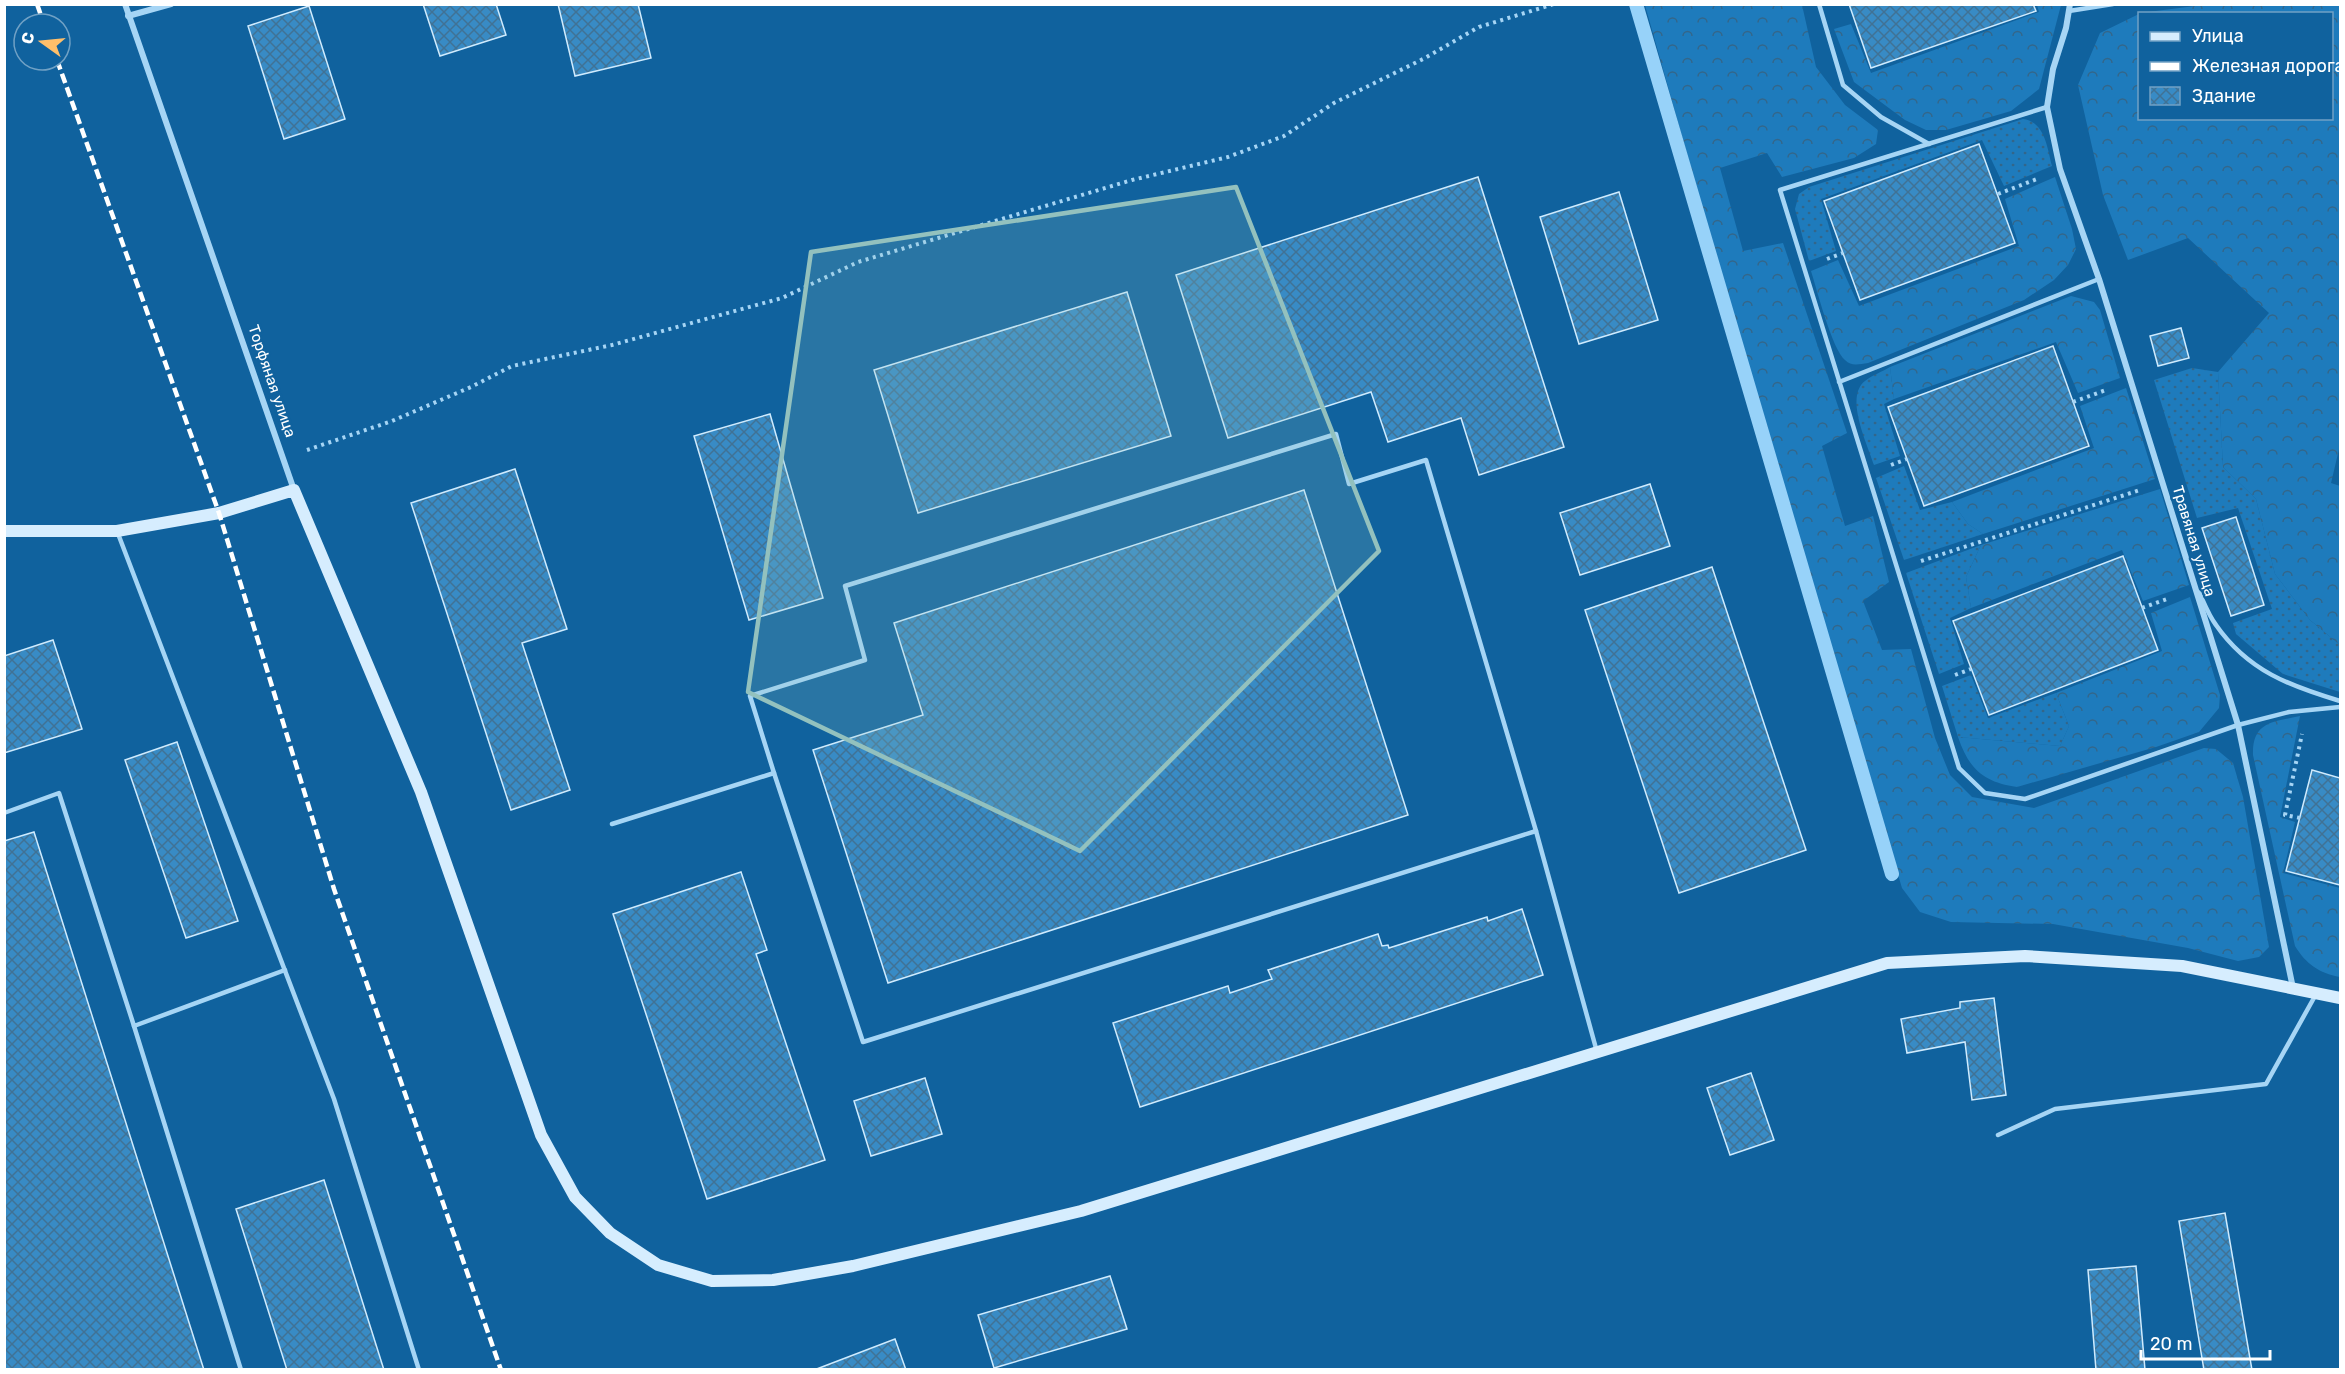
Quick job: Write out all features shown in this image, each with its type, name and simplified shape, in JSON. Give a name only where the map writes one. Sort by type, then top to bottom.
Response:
[{"type":"street","name":"Торфяная улица","points":[[124,4],[294,490]]},
{"type":"street","points":[[128,16],[171,4]]},
{"type":"street","points":[[2047,107],[2053,69],[2066,28],[2069,8]]},
{"type":"street","name":"Травяная улица","points":[[2047,107],[2060,169],[2099,279],[2238,725],[2293,988]]},
{"type":"street","points":[[4,531],[117,531],[219,513],[294,490],[421,792],[541,1135],[575,1197],[610,1233],[658,1265],[712,1281],[772,1280],[853,1266],[1081,1211],[1887,963],[2025,956],[2160,964],[2182,966],[2340,998]]},
{"type":"lane","points":[[1819,4],[1843,84],[1881,117],[1929,144]]},
{"type":"lane","points":[[2069,8],[2113,4]]},
{"type":"lane","points":[[2047,107],[1780,190],[1959,768],[1985,793],[2025,799],[2238,725],[2289,712],[2340,707]]},
{"type":"lane","points":[[1839,382],[2099,279]]},
{"type":"lane","points":[[1536,831],[862,1042],[750,696],[865,660],[845,586],[1336,434],[1349,484],[1426,460],[1536,831],[1597,1052]]},
{"type":"lane","points":[[117,531],[334,1099],[418,1370]]},
{"type":"lane","points":[[2197,588],[2216,625],[2241,653],[2262,671],[2296,687],[2340,701]]},
{"type":"lane","points":[[612,824],[774,773]]},
{"type":"lane","points":[[4,813],[59,793],[242,1370]]},
{"type":"lane","points":[[134,1026],[285,970]]},
{"type":"lane","points":[[1998,1136],[2055,1109],[2266,1084],[2316,993]]},
{"type":"path","points":[[283,458],[392,421],[471,387],[512,366],[612,345],[782,298],[858,262],[1132,180],[1228,157],[1284,136],[1334,103],[1423,59],[1479,27],[1554,4]]},
{"type":"path","points":[[1998,194],[2060,169]]},
{"type":"path","points":[[2073,402],[2130,382]]},
{"type":"path","points":[[1897,569],[2163,482]]},
{"type":"path","points":[[2300,818],[2285,815],[2307,710]]},
{"type":"highlighted area","points":[[1236,187],[1379,551],[1080,851],[748,692],[811,252]]},
{"type":"green space","points":[[1645,5],[1802,5],[1816,67],[1845,105],[1878,130],[1876,144],[1854,158],[1782,177],[1767,153],[1720,168],[1743,251],[1783,243],[1847,433],[1822,446],[1845,526],[1873,516],[1889,582],[1863,601],[1882,650],[1911,649],[1935,738],[1950,775],[1972,797],[2034,808],[2204,748],[2216,749],[2233,763],[2243,797],[2269,947],[2259,957],[2238,961],[2188,948],[2053,924],[1951,922],[1920,912],[1902,888],[1756,399]]},
{"type":"green space","points":[[2037,5],[2061,5],[2039,89],[2011,111],[1946,130],[1926,130],[1905,120],[1854,82],[1834,29],[1851,24],[1871,73],[2039,12]]},
{"type":"green space","points":[[2203,5],[2340,5],[2340,445],[2331,483],[2340,486],[2340,645],[2310,620],[2275,574],[2256,499],[2223,467],[2218,372],[2269,313],[2188,238],[2128,260],[2103,195],[2078,85],[2100,33],[2138,14],[2138,120],[2333,120],[2333,12],[2148,12]]},
{"type":"green space","points":[[2023,119],[2030,121],[2041,130],[2052,166],[2004,186],[1982,140],[1821,199],[1836,251],[1809,261],[1795,209],[1799,194],[1809,187]]},
{"type":"green space","points":[[2055,177],[2076,249],[2068,265],[2054,280],[2024,300],[1868,363],[1853,364],[1845,360],[1830,332],[1811,271],[1838,260],[1859,306],[2019,246],[2005,199]]},
{"type":"green space","points":[[2071,296],[2094,302],[2100,310],[2120,378],[2078,393],[2056,342],[1894,399],[1890,367]]},
{"type":"green space","points":[[1890,367],[1894,399],[1884,404],[1900,456],[1874,465],[1859,422],[1857,398],[1859,388],[1865,381]]},
{"type":"green space","points":[[2192,368],[2218,372],[2223,467],[2256,499],[2275,574],[2310,620],[2340,645],[2340,692],[2283,674],[2236,634],[2233,623],[2272,609],[2238,508],[2197,518],[2154,380]]},
{"type":"green space","points":[[2126,388],[2155,479],[1983,534],[1968,524],[1952,502],[2094,448],[2080,406]]},
{"type":"green space","points":[[1904,466],[1920,510],[1952,502],[1968,524],[1983,534],[1904,560],[1876,478]]},
{"type":"green space","points":[[2160,489],[2189,585],[2143,601],[2122,550],[1971,608],[1966,577],[1981,545]]},
{"type":"green space","points":[[1981,545],[1966,577],[1971,608],[1950,618],[1964,664],[1939,674],[1906,573]]},
{"type":"green space","points":[[2190,597],[2220,695],[2219,708],[2199,732],[2156,747],[2017,787],[1995,782],[1986,777],[1967,758],[1958,737],[2060,746],[2069,726],[2056,693],[2162,651],[2151,613]]},
{"type":"green space","points":[[1971,675],[1988,718],[2056,693],[2069,726],[2060,746],[1958,737],[1942,686]]},
{"type":"green space","points":[[2300,716],[2280,817],[2295,822],[2283,873],[2340,888],[2340,977],[2314,967],[2295,946],[2253,755],[2256,735],[2261,729],[2273,722]]},
{"type":"building","points":[[423,4],[496,4],[506,35],[440,56]]},
{"type":"building","points":[[558,4],[638,4],[651,58],[575,76]]},
{"type":"building","points":[[1849,4],[2033,4],[2036,11],[1871,68]]},
{"type":"building","points":[[309,6],[345,119],[284,139],[248,26]]},
{"type":"building","points":[[1979,144],[2015,243],[1860,300],[1824,201]]},
{"type":"building","points":[[1478,177],[1564,447],[1479,475],[1461,418],[1388,442],[1371,392],[1228,438],[1176,275]]},
{"type":"building","points":[[1619,192],[1658,320],[1579,344],[1540,217]]},
{"type":"building","points":[[1127,292],[1171,436],[918,513],[874,370]]},
{"type":"building","points":[[2181,328],[2189,358],[2158,366],[2150,336]]},
{"type":"building","points":[[2053,346],[2089,446],[1924,506],[1888,407]]},
{"type":"building","points":[[770,414],[823,598],[749,620],[694,436]]},
{"type":"building","points":[[515,469],[567,629],[522,643],[570,790],[511,810],[411,503]]},
{"type":"building","points":[[1650,484],[1670,546],[1580,575],[1560,513]]},
{"type":"building","points":[[1304,490],[1408,815],[888,983],[813,750],[923,715],[894,623]]},
{"type":"building","points":[[2236,517],[2264,605],[2231,616],[2202,528]]},
{"type":"building","points":[[2123,556],[2158,650],[1989,715],[1953,621]]},
{"type":"building","points":[[1712,567],[1806,850],[1679,893],[1585,610]]},
{"type":"building","points":[[53,640],[82,729],[4,753],[4,656]]},
{"type":"building","points":[[177,742],[238,921],[186,938],[125,760]]},
{"type":"building","points":[[2312,770],[2340,778],[2340,885],[2286,871]]},
{"type":"building","points":[[34,832],[204,1370],[4,1370],[4,841]]},
{"type":"building","points":[[741,872],[767,950],[756,954],[825,1160],[707,1199],[613,914]]},
{"type":"building","points":[[1522,909],[1543,975],[1140,1107],[1113,1023],[1228,986],[1230,993],[1272,979],[1268,970],[1378,934],[1382,946],[1388,945],[1389,948],[1487,917],[1488,921]]},
{"type":"building","points":[[1994,998],[2006,1095],[1972,1100],[1965,1042],[1907,1053],[1901,1019],[1960,1008],[1960,1002]]},
{"type":"building","points":[[1751,1073],[1774,1140],[1730,1155],[1707,1088]]},
{"type":"building","points":[[925,1078],[942,1134],[871,1156],[854,1101]]},
{"type":"building","points":[[324,1180],[384,1370],[287,1370],[236,1209]]},
{"type":"building","points":[[2225,1213],[2252,1370],[2204,1370],[2179,1221]]},
{"type":"building","points":[[2136,1266],[2145,1370],[2096,1370],[2088,1270]]},
{"type":"building","points":[[1110,1276],[1127,1329],[994,1368],[978,1315]]},
{"type":"building","points":[[895,1339],[906,1370],[814,1370]]},
{"type":"waterway","points":[[1636,4],[1892,874]]},
{"type":"railway","points":[[37,4],[40,12]]},
{"type":"railway","points":[[61,72],[219,513],[334,889],[501,1370]]}]
